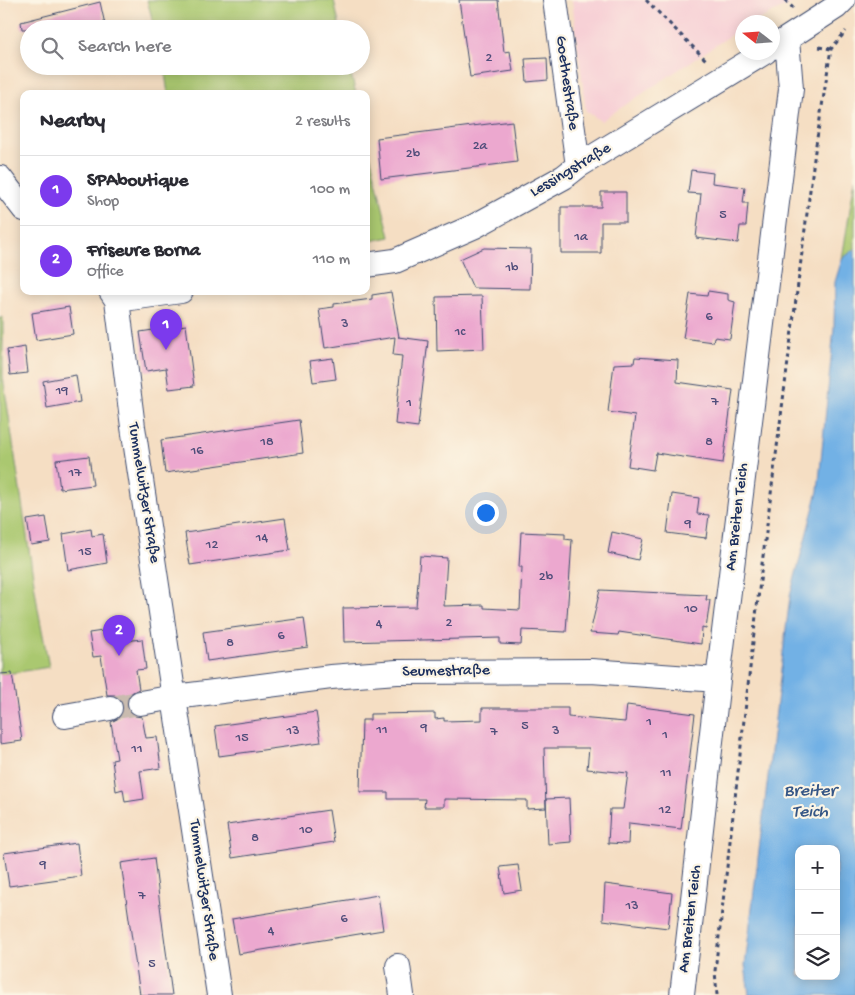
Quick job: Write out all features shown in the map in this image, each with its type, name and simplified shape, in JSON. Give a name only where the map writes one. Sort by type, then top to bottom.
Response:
[{"type":"street","name":"Goethestraße","points":[[555,0],[578,166]]},
{"type":"street","points":[[780,44],[836,7],[843,0]]},
{"type":"street","name":"Am Breiten Teich","points":[[682,995],[790,88],[780,44]]},
{"type":"street","name":"Lessingstraße","points":[[370,264],[395,261],[475,226],[564,177],[578,166],[752,60]]},
{"type":"street","points":[[0,178],[20,204]]},
{"type":"street","points":[[114,296],[127,295]]},
{"type":"street","name":"Tummelwitzer Straße","points":[[114,296],[219,995]]},
{"type":"street","name":"Seumestraße","points":[[175,697],[331,677],[397,672],[591,671],[718,680]]},
{"type":"street","points":[[140,703],[175,697]]},
{"type":"street","points":[[65,716],[110,708]]},
{"type":"street","points":[[398,966],[402,995]]},
{"type":"path","points":[[646,0],[724,78]]},
{"type":"path","points":[[717,995],[715,971],[763,555],[815,151],[831,50],[849,27]]},
{"type":"shaded area","points":[[572,0],[798,0],[768,15],[735,15],[735,33],[601,121],[586,111]]},
{"type":"green space","points":[[147,0],[334,0],[338,20],[153,20]]},
{"type":"green space","points":[[165,75],[351,75],[355,90],[167,90]]},
{"type":"green space","points":[[370,154],[390,237],[370,241]]},
{"type":"green space","points":[[855,178],[855,249],[842,259]]},
{"type":"green space","points":[[3,317],[3,377],[38,609],[49,667],[0,675],[0,318]]},
{"type":"water","name":"Breiter Teich","points":[[855,249],[855,995],[749,995],[745,965],[790,596],[818,491],[834,328],[835,282],[842,259]]},
{"type":"building","points":[[459,0],[498,0],[504,52],[510,51],[513,71],[470,77]]},
{"type":"building","points":[[100,2],[104,20],[29,20]]},
{"type":"building","points":[[547,58],[548,80],[527,82],[525,59]]},
{"type":"building","points":[[512,121],[517,162],[381,179],[377,138]]},
{"type":"building","points":[[691,170],[713,173],[712,183],[745,187],[743,203],[748,203],[746,226],[740,226],[738,243],[696,238],[701,194],[688,193]]},
{"type":"building","points":[[601,192],[626,192],[626,222],[601,222],[601,253],[561,253],[561,207],[601,207]]},
{"type":"building","points":[[484,248],[531,249],[530,289],[473,288],[460,259]]},
{"type":"building","points":[[708,291],[728,294],[728,300],[735,302],[730,339],[714,337],[713,342],[683,338],[690,294],[707,296]]},
{"type":"building","points":[[391,292],[398,337],[428,341],[418,427],[395,424],[402,356],[393,355],[395,337],[325,348],[319,309],[334,307],[334,304],[372,299],[372,295]]},
{"type":"building","points":[[482,296],[484,349],[437,351],[436,297]]},
{"type":"building","points":[[69,307],[73,334],[36,340],[32,313]]},
{"type":"building","points":[[186,325],[194,386],[169,389],[166,368],[146,371],[140,332]]},
{"type":"building","points":[[25,347],[28,373],[10,375],[7,350]]},
{"type":"building","points":[[635,357],[678,360],[677,382],[733,390],[723,463],[656,453],[653,470],[628,466],[635,416],[608,412],[614,364],[634,363]]},
{"type":"building","points":[[333,358],[336,379],[313,382],[310,361]]},
{"type":"building","points":[[76,375],[80,402],[47,408],[43,381]]},
{"type":"building","points":[[299,420],[303,453],[165,473],[161,440]]},
{"type":"building","points":[[89,456],[93,485],[60,489],[56,460]]},
{"type":"building","points":[[672,494],[699,498],[697,514],[709,515],[706,538],[667,533]]},
{"type":"building","points":[[46,517],[50,542],[31,545],[27,520]]},
{"type":"building","points":[[285,518],[290,550],[190,565],[185,533]]},
{"type":"building","points":[[91,529],[92,536],[103,534],[107,563],[68,570],[63,534]]},
{"type":"building","points":[[521,532],[565,534],[565,539],[572,540],[566,632],[522,630],[521,645],[500,644],[500,638],[344,642],[343,608],[416,607],[420,556],[447,558],[444,606],[484,605],[484,608],[520,610],[522,567],[519,567]]},
{"type":"building","points":[[612,532],[643,539],[638,560],[608,553]]},
{"type":"building","points":[[600,590],[707,595],[706,600],[710,600],[706,629],[702,628],[701,644],[619,632],[618,635],[590,633]]},
{"type":"building","points":[[304,618],[308,647],[207,661],[203,632]]},
{"type":"building","points":[[123,628],[125,641],[142,639],[146,669],[136,670],[139,689],[131,693],[127,699],[127,706],[129,711],[135,716],[142,717],[146,738],[157,737],[161,768],[140,771],[144,799],[125,802],[123,789],[116,791],[112,760],[117,759],[111,722],[119,718],[123,712],[123,705],[115,695],[107,695],[101,656],[93,657],[89,633]]},
{"type":"building","points":[[12,673],[22,741],[0,744],[0,674]]},
{"type":"building","points":[[627,705],[695,714],[681,829],[629,823],[628,844],[608,843],[610,809],[623,809],[628,773],[587,769],[589,748],[544,748],[546,808],[527,809],[527,800],[444,799],[444,807],[424,807],[425,799],[388,799],[388,792],[360,792],[362,720],[370,720],[370,714],[435,713],[435,719],[444,718],[444,721],[482,720],[482,708],[568,708],[568,717],[625,722]]},
{"type":"building","points":[[316,712],[321,742],[219,756],[215,726]]},
{"type":"building","points":[[569,798],[571,842],[548,844],[546,799]]},
{"type":"building","points":[[329,810],[334,842],[232,858],[227,825]]},
{"type":"building","points":[[77,843],[81,876],[9,886],[4,853]]},
{"type":"building","points":[[154,858],[172,995],[140,995],[121,863]]},
{"type":"building","points":[[518,865],[522,890],[504,893],[500,867]]},
{"type":"building","points":[[605,884],[672,893],[668,928],[603,920]]},
{"type":"building","points":[[378,895],[383,930],[238,954],[232,919]]},
{"type":"tunnel","points":[[110,708],[140,703]]},
{"type":"place","name":"SPAboutique","points":[[166,350]]},
{"type":"place","name":"Friseure Borna","points":[[119,656]]}]
